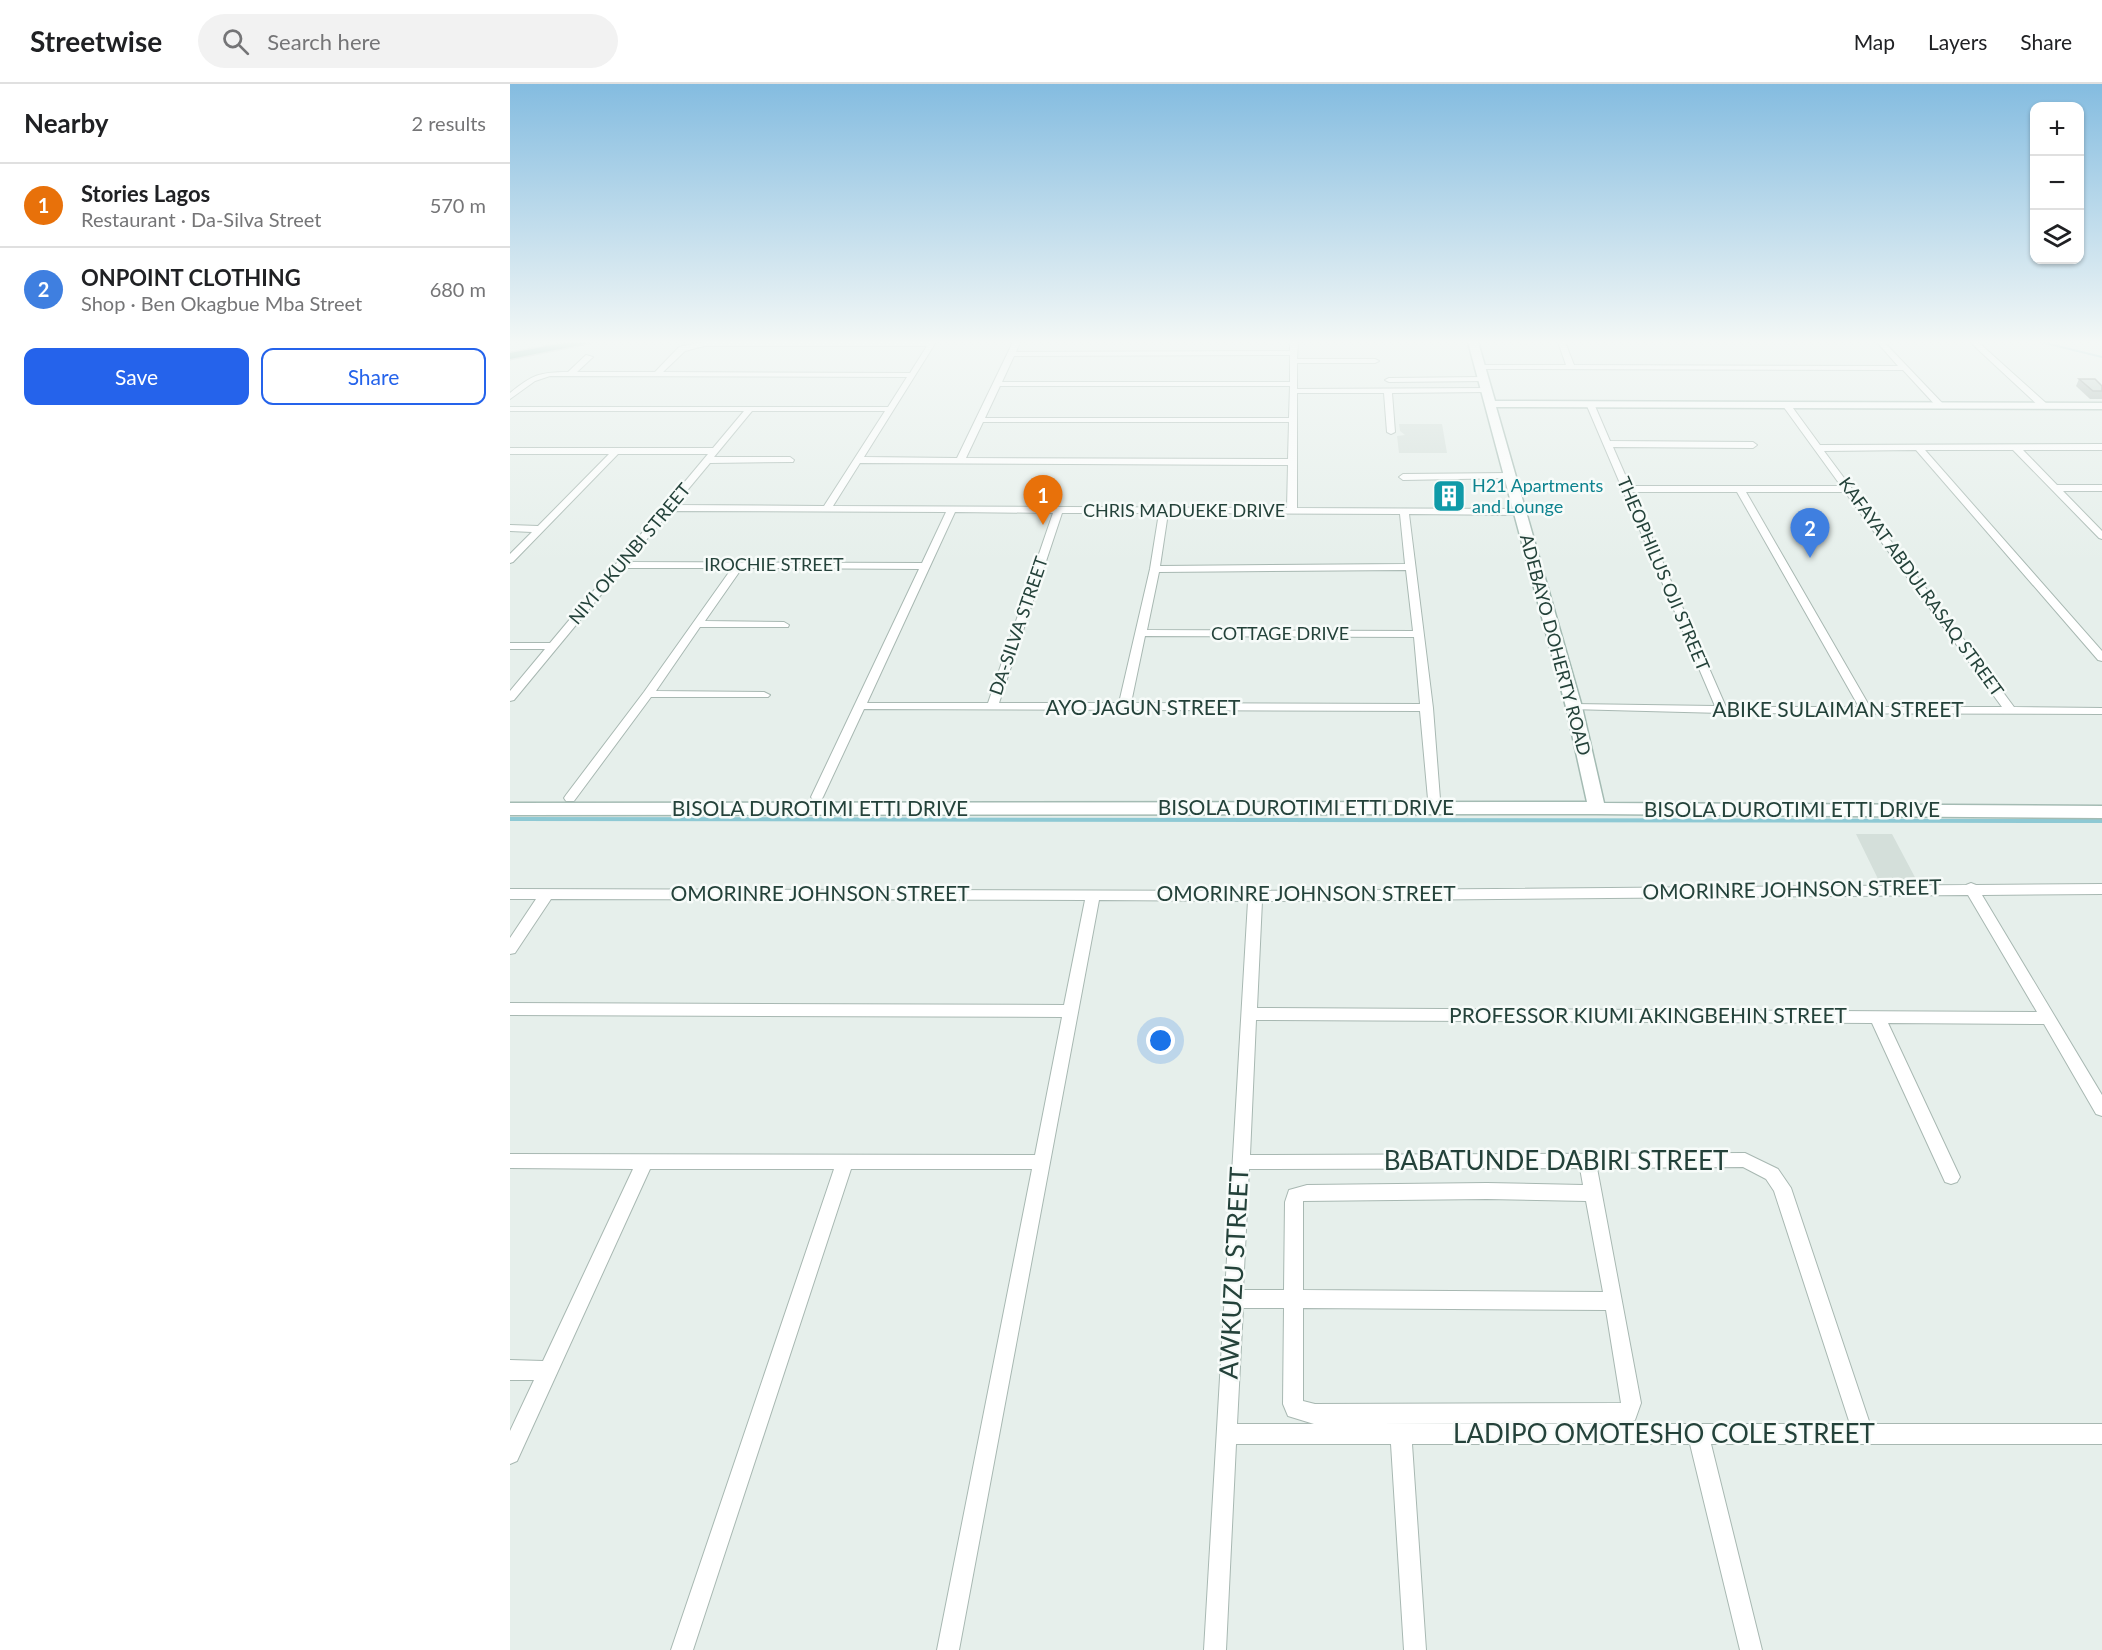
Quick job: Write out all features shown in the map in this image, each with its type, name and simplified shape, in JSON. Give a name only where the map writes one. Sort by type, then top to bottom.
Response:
[{"type":"main road","name":"ADEBAYO DOHERTY ROAD","points":[[1494,415],[1574,707],[1596,803]]},
{"type":"main road","points":[[510,798],[1434,799],[1596,803],[2102,799]]},
{"type":"main road","name":"BISOLA DUROTIMI ETTI DRIVE","points":[[510,809],[1596,803],[2102,812]]},
{"type":"street","name":"NIYI OKUNBI STREET","points":[[510,698],[745,415]]},
{"type":"street","points":[[827,508],[887,415]]},
{"type":"street","points":[[960,461],[982,415]]},
{"type":"street","points":[[1292,510],[1293,415]]},
{"type":"street","points":[[1390,415],[1391,432]]},
{"type":"street","name":"THEOPHILUS OJI STREET","points":[[1595,415],[1722,710]]},
{"type":"street","name":"KAFAYAT ABDULRASAQ STREET","points":[[1794,415],[2012,711]]},
{"type":"street","points":[[980,420],[1293,420]]},
{"type":"street","points":[[1608,444],[1753,445]]},
{"type":"street","points":[[1820,448],[2102,447]]},
{"type":"street","points":[[1920,448],[2102,658]]},
{"type":"street","points":[[2016,448],[2102,536]]},
{"type":"street","points":[[510,460],[515,451],[715,451]]},
{"type":"street","points":[[510,560],[616,451]]},
{"type":"street","points":[[708,460],[790,460]]},
{"type":"street","points":[[858,460],[1292,462]]},
{"type":"street","points":[[1403,477],[1510,476]]},
{"type":"street","points":[[2054,488],[2102,488]]},
{"type":"street","points":[[1627,489],[1849,489]]},
{"type":"street","points":[[1740,489],[1868,711]]},
{"type":"street","name":"CHRIS MADUEKE DRIVE","points":[[668,508],[1520,512]]},
{"type":"street","points":[[817,797],[951,511]]},
{"type":"street","name":"DA-SILVA STREET","points":[[992,707],[1058,511]]},
{"type":"street","points":[[1124,708],[1155,569],[1164,512]]},
{"type":"street","points":[[1404,512],[1427,708],[1434,799]]},
{"type":"street","points":[[510,528],[541,529]]},
{"type":"street","name":"IROCHIE STREET","points":[[621,565],[927,566]]},
{"type":"street","points":[[570,798],[648,694],[739,565]]},
{"type":"street","points":[[1155,569],[1411,567]]},
{"type":"street","points":[[698,624],[784,624]]},
{"type":"street","name":"COTTAGE DRIVE","points":[[1141,633],[1419,634]]},
{"type":"street","points":[[510,646],[553,646]]},
{"type":"street","points":[[648,694],[764,695]]},
{"type":"street","name":"AYO JAGUN STREET","points":[[860,706],[1427,708]]},
{"type":"street","name":"ABIKE SULAIMAN STREET","points":[[1574,707],[1722,710],[2102,711]]},
{"type":"street","points":[[1971,888],[2102,1109]]},
{"type":"street","name":"OMORINRE JOHNSON STREET","points":[[510,894],[1255,896],[1971,888],[2102,889]]},
{"type":"street","points":[[510,950],[547,894]]},
{"type":"street","points":[[948,1650],[1093,894]]},
{"type":"street","name":"AWKUZU STREET","points":[[1215,1650],[1255,896]]},
{"type":"street","points":[[510,1009],[1070,1011]]},
{"type":"street","name":"PROFESSOR KIUMI AKINGBEHIN STREET","points":[[1248,1014],[2048,1018]]},
{"type":"street","points":[[1877,1017],[1951,1177]]},
{"type":"street","name":"BABATUNDE DABIRI STREET","points":[[1240,1162],[1745,1160],[1772,1174],[1782,1188],[1863,1434]]},
{"type":"street","points":[[510,1161],[1041,1162]]},
{"type":"street","points":[[510,1454],[645,1161]]},
{"type":"street","points":[[1587,1161],[1593,1192],[1614,1301],[1631,1403],[1628,1413],[1315,1414],[1295,1409],[1293,1404],[1293,1299],[1296,1195],[1299,1193],[1487,1191],[1593,1192]]},
{"type":"street","points":[[682,1650],[845,1162]]},
{"type":"street","points":[[1233,1299],[1614,1301]]},
{"type":"street","points":[[510,1370],[548,1371]]},
{"type":"street","name":"LADIPO OMOTESHO COLE STREET","points":[[1226,1434],[2102,1434]]},
{"type":"street","points":[[1401,1434],[1415,1650]]},
{"type":"street","points":[[1698,1434],[1750,1650]]},
{"type":"shaded area","points":[[1399,424],[1442,424],[1447,453],[1399,453],[1397,436],[1405,435],[1400,431]]},
{"type":"shaded area","points":[[1856,834],[1892,834],[1917,881],[1879,881]]},
{"type":"waterway","points":[[510,819],[2102,821]]},
{"type":"place","name":"H21 Apartments and Lounge","points":[[1449,496]]},
{"type":"place","name":"Stories Lagos","points":[[1043,525]]},
{"type":"place","name":"ONPOINT CLOTHING","points":[[1810,558]]}]
